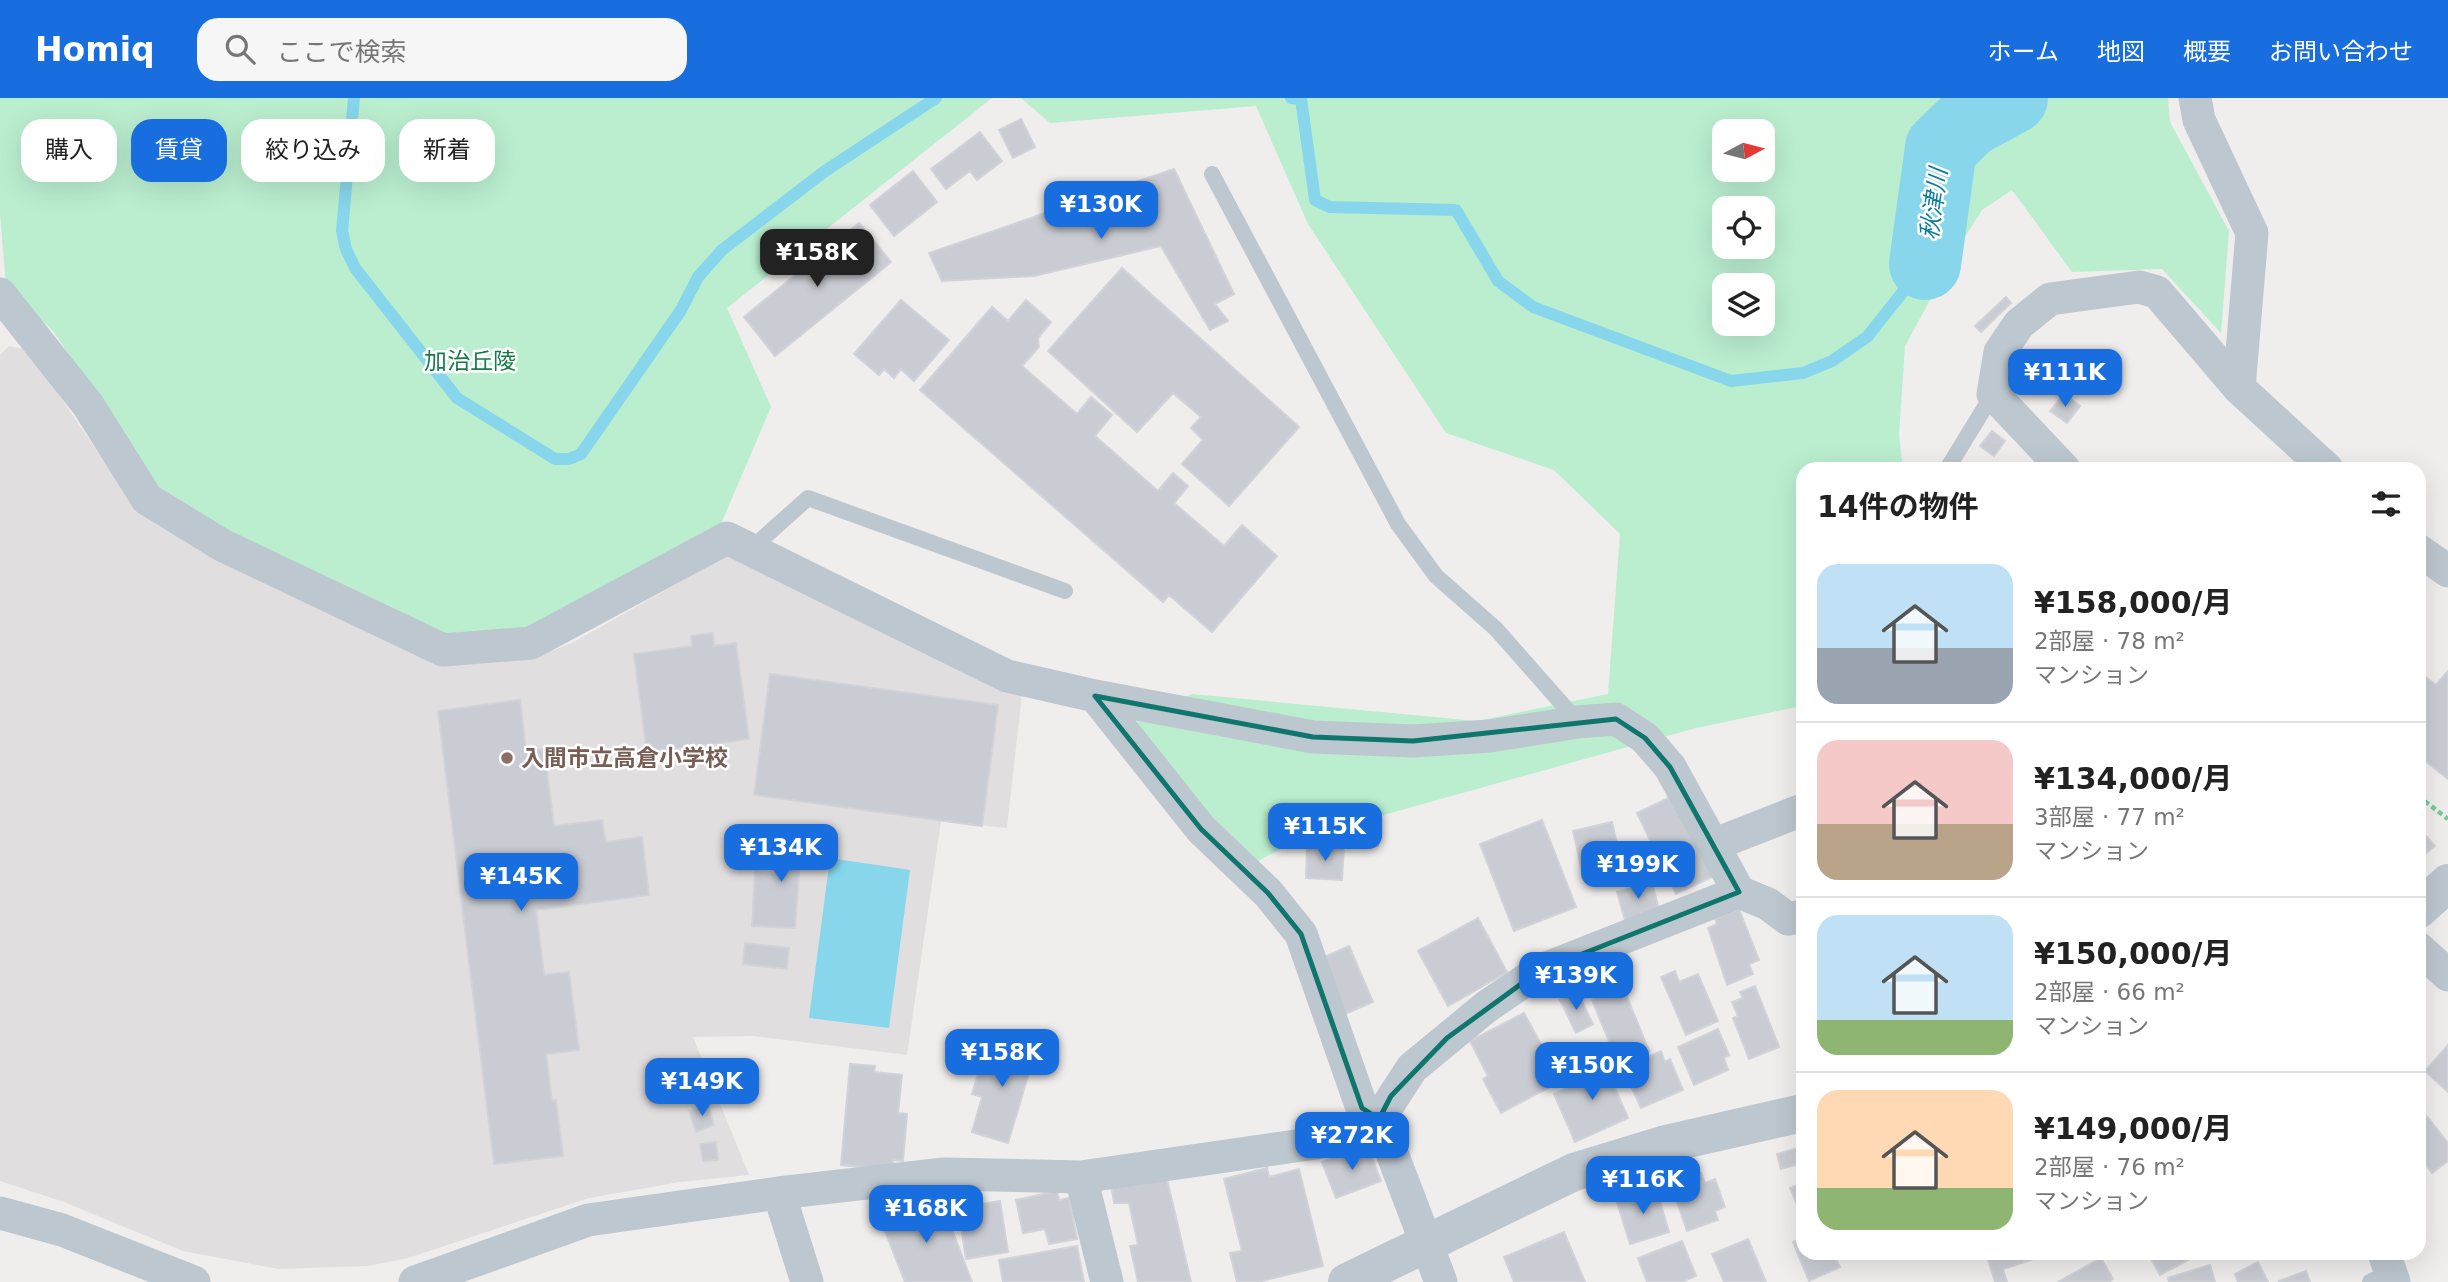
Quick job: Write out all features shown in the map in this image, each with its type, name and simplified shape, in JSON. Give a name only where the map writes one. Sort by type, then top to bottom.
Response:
[{"type":"street","points":[[2195,98],[2199,120],[2252,233],[2239,388]]},
{"type":"street","points":[[2057,462],[1993,394],[2000,352],[2019,324],[2050,299],[2139,286],[2157,292],[2239,388],[2319,462]]},
{"type":"street","points":[[6,313],[88,405],[147,499],[222,545],[443,650],[531,643],[727,538],[1007,676],[1095,696],[1313,737],[1413,741],[1490,736],[1578,722],[1616,719],[1645,738],[1670,766],[1739,892],[1768,904],[1788,919],[1796,917]]},
{"type":"street","points":[[2426,556],[2448,571]]},
{"type":"street","points":[[1095,696],[1201,829],[1268,893],[1301,934],[1362,1108],[1379,1119],[1441,1282]]},
{"type":"street","points":[[1713,845],[1796,812]]},
{"type":"street","points":[[2426,903],[2448,883]]},
{"type":"street","points":[[415,1282],[588,1220],[779,1193],[944,1174],[1081,1177],[1315,1143],[1363,1131],[1379,1119],[1391,1096],[1412,1068],[1486,1007],[1539,971],[1739,892]]},
{"type":"street","points":[[2426,955],[2448,975]]},
{"type":"street","points":[[1347,1282],[1574,1172],[1666,1144],[1796,1114]]},
{"type":"street","points":[[1081,1177],[1107,1282]]},
{"type":"street","points":[[779,1193],[807,1282]]},
{"type":"street","points":[[0,1213],[62,1230],[194,1282]]},
{"type":"lane","points":[[1212,174],[1398,524],[1436,576],[1496,629],[1578,722]]},
{"type":"lane","points":[[1951,462],[1993,394]]},
{"type":"lane","points":[[752,548],[808,498],[1065,591]]},
{"type":"path","points":[[2426,802],[2448,819]]},
{"type":"highlighted area","points":[[1095,696],[1313,737],[1413,741],[1616,719],[1645,738],[1670,767],[1739,892],[1539,971],[1447,1038],[1391,1096],[1379,1119],[1362,1108],[1301,934],[1268,893],[1201,829]]},
{"type":"shaded area","name":"入間市立高倉小学校","points":[[9,346],[28,350],[136,508],[434,664],[446,666],[538,656],[572,643],[728,555],[1022,694],[1007,828],[941,821],[907,1055],[753,1036],[693,1037],[749,1175],[680,1182],[589,1198],[408,1258],[368,1266],[279,1269],[183,1251],[64,1202],[0,1181],[0,355]]},
{"type":"green space","name":"加治丘陵","points":[[0,98],[992,98],[727,308],[771,407],[721,524],[528,633],[444,641],[229,536],[157,485],[53,331],[6,285],[0,214]]},
{"type":"green space","points":[[1021,98],[2168,98],[2170,122],[2229,231],[2221,333],[2162,269],[2072,272],[2012,190],[1982,210],[1905,346],[1899,435],[1902,462],[1796,462],[1796,707],[1696,728],[1301,838],[1236,873],[1136,720],[1192,694],[1477,721],[1608,694],[1620,534],[1554,470],[1446,433],[1308,224],[1256,106],[1050,123]]},
{"type":"water","points":[[830,858],[910,870],[889,1028],[809,1018]]},
{"type":"building","points":[[1021,119],[1035,147],[1013,158],[999,130]]},
{"type":"building","points":[[980,132],[1002,161],[977,180],[970,171],[946,189],[931,169]]},
{"type":"building","points":[[1174,169],[1234,294],[1215,304],[1228,321],[1210,330],[1161,246],[1034,276],[942,281],[929,253]]},
{"type":"building","points":[[913,171],[937,202],[894,236],[870,205]]},
{"type":"building","points":[[859,223],[891,262],[775,356],[744,317]]},
{"type":"building","points":[[1122,268],[1299,427],[1229,506],[1182,464],[1203,440],[1191,428],[1201,417],[1173,393],[1137,432],[1048,351]]},
{"type":"building","points":[[2006,297],[2011,303],[1981,332],[1975,326]]},
{"type":"building","points":[[901,300],[949,340],[914,381],[901,369],[894,378],[884,369],[879,375],[854,354]]},
{"type":"building","points":[[1026,300],[1051,322],[1038,338],[1039,347],[1022,366],[1077,414],[1091,397],[1112,415],[1095,436],[1158,491],[1173,473],[1188,486],[1174,503],[1224,546],[1242,525],[1277,556],[1212,632],[1169,595],[1163,602],[920,390],[992,307],[1008,321]]},
{"type":"building","points":[[2064,394],[2080,406],[2067,423],[2050,411]]},
{"type":"building","points":[[1992,431],[2005,441],[1994,456],[1980,446]]},
{"type":"building","points":[[713,633],[714,646],[736,643],[749,739],[647,753],[634,654],[692,646],[691,636]]},
{"type":"building","points":[[2448,671],[2448,779],[2426,761],[2426,677],[2436,685]]},
{"type":"building","points":[[770,674],[998,705],[982,826],[754,795]]},
{"type":"building","points":[[520,700],[526,751],[544,749],[554,826],[602,820],[606,842],[642,837],[649,895],[536,910],[544,975],[569,972],[579,1050],[546,1054],[552,1101],[556,1100],[563,1156],[494,1164],[438,711]]},
{"type":"building","points":[[1679,793],[1718,874],[1676,894],[1637,813]]},
{"type":"building","points":[[1377,820],[1378,846],[1353,848],[1352,821]]},
{"type":"building","points":[[1542,820],[1576,907],[1514,931],[1480,844]]},
{"type":"building","points":[[1612,822],[1622,866],[1583,876],[1573,831]]},
{"type":"building","points":[[780,834],[813,836],[812,862],[800,861],[795,928],[752,926],[755,871],[777,873]]},
{"type":"building","points":[[2426,836],[2435,846],[2426,853]]},
{"type":"building","points":[[1307,846],[1344,847],[1342,880],[1306,878]]},
{"type":"building","points":[[1652,882],[1659,910],[1625,920],[1617,892]]},
{"type":"building","points":[[1739,909],[1759,960],[1749,964],[1753,974],[1727,985],[1708,928],[1717,924],[1715,919]]},
{"type":"building","points":[[1478,918],[1507,972],[1448,1006],[1418,951]]},
{"type":"building","points":[[745,943],[789,948],[787,969],[743,964]]},
{"type":"building","points":[[1349,946],[1373,1002],[1345,1014],[1322,958]]},
{"type":"building","points":[[1675,971],[1679,982],[1698,974],[1718,1021],[1686,1035],[1661,977]]},
{"type":"building","points":[[1755,986],[1779,1047],[1749,1059],[1733,1018],[1738,1016],[1732,1002],[1743,998],[1740,992]]},
{"type":"building","points":[[1623,987],[1649,1051],[1618,1063],[1592,1000]]},
{"type":"building","points":[[1577,992],[1593,1024],[1576,1033],[1560,1000]]},
{"type":"building","points":[[1524,1013],[1561,1081],[1501,1113],[1483,1079],[1488,1076],[1470,1041]]},
{"type":"building","points":[[1718,1029],[1729,1055],[1724,1058],[1728,1070],[1694,1085],[1678,1047]]},
{"type":"building","points":[[998,1038],[1036,1049],[1008,1143],[972,1132],[982,1097],[972,1094],[984,1055],[992,1057]]},
{"type":"building","points":[[2448,1045],[2448,1092],[2426,1070]]},
{"type":"building","points":[[1599,1051],[1628,1118],[1575,1142],[1554,1094],[1592,1077],[1584,1058]]},
{"type":"building","points":[[1661,1051],[1665,1062],[1670,1059],[1683,1090],[1641,1108],[1630,1084],[1637,1081],[1630,1065]]},
{"type":"building","points":[[850,1064],[875,1066],[874,1072],[902,1075],[898,1113],[907,1114],[903,1161],[893,1160],[892,1170],[841,1165]]},
{"type":"building","points":[[708,1105],[714,1125],[696,1132],[689,1111]]},
{"type":"building","points":[[2426,1115],[2448,1143],[2448,1161],[2432,1173],[2426,1165]]},
{"type":"building","points":[[716,1142],[718,1160],[703,1161],[700,1144]]},
{"type":"building","points":[[1367,1145],[1381,1181],[1336,1198],[1322,1162]]},
{"type":"building","points":[[1796,1148],[1796,1165],[1781,1169],[1777,1154]]},
{"type":"building","points":[[1267,1168],[1269,1177],[1299,1169],[1323,1266],[1258,1282],[1237,1282],[1230,1253],[1242,1251],[1224,1179]]},
{"type":"building","points":[[1701,1173],[1705,1183],[1715,1179],[1725,1207],[1715,1211],[1718,1220],[1687,1231],[1671,1184]]},
{"type":"building","points":[[1167,1179],[1191,1282],[1138,1282],[1130,1246],[1138,1245],[1129,1203],[1114,1203],[1111,1184]]},
{"type":"building","points":[[1796,1186],[1796,1202],[1790,1188]]},
{"type":"building","points":[[1656,1188],[1669,1232],[1630,1244],[1616,1199]]},
{"type":"building","points":[[1057,1191],[1059,1200],[1069,1198],[1077,1239],[1049,1244],[1045,1229],[1023,1233],[1016,1200]]},
{"type":"building","points":[[940,1198],[972,1282],[905,1282],[881,1221]]},
{"type":"building","points":[[1000,1201],[1008,1252],[966,1259],[958,1208]]},
{"type":"building","points":[[1564,1232],[1585,1282],[1514,1282],[1504,1257]]},
{"type":"building","points":[[1748,1239],[1766,1282],[1724,1282],[1712,1254]]},
{"type":"building","points":[[1682,1241],[1696,1276],[1682,1282],[1647,1282],[1638,1258]]},
{"type":"building","points":[[1077,1246],[1084,1282],[1003,1282],[999,1260]]},
{"type":"building","points":[[1800,1260],[1836,1260],[1840,1267],[1809,1281]]},
{"type":"building","points":[[1988,1260],[2031,1260],[2003,1269],[2007,1282],[1995,1282]]},
{"type":"building","points":[[2097,1260],[2102,1260],[2113,1279],[2109,1282],[2058,1282]]},
{"type":"building","points":[[2152,1260],[2188,1260],[2160,1275]]},
{"type":"building","points":[[2258,1262],[2268,1282],[2238,1282],[2235,1274]]},
{"type":"building","points":[[2210,1265],[2215,1282],[2169,1282],[2168,1278]]},
{"type":"building","points":[[2306,1271],[2310,1282],[2279,1281]]},
{"type":"waterway","points":[[354,98],[342,231],[346,249],[355,268],[457,398],[555,459],[569,459],[581,454],[681,310],[698,277],[722,250],[825,171],[936,98]]},
{"type":"waterway","points":[[1291,98],[1301,99],[1315,200],[1330,207],[1456,210],[1498,281],[1533,307],[1731,381],[1803,373],[1832,361],[1867,337],[1925,264]]},
{"type":"waterway","name":"秋津川","points":[[1925,264],[1941,148],[1968,122],[2012,98]]},
{"type":"place","name":"入間市立高倉小学校","points":[[507,758]]}]
